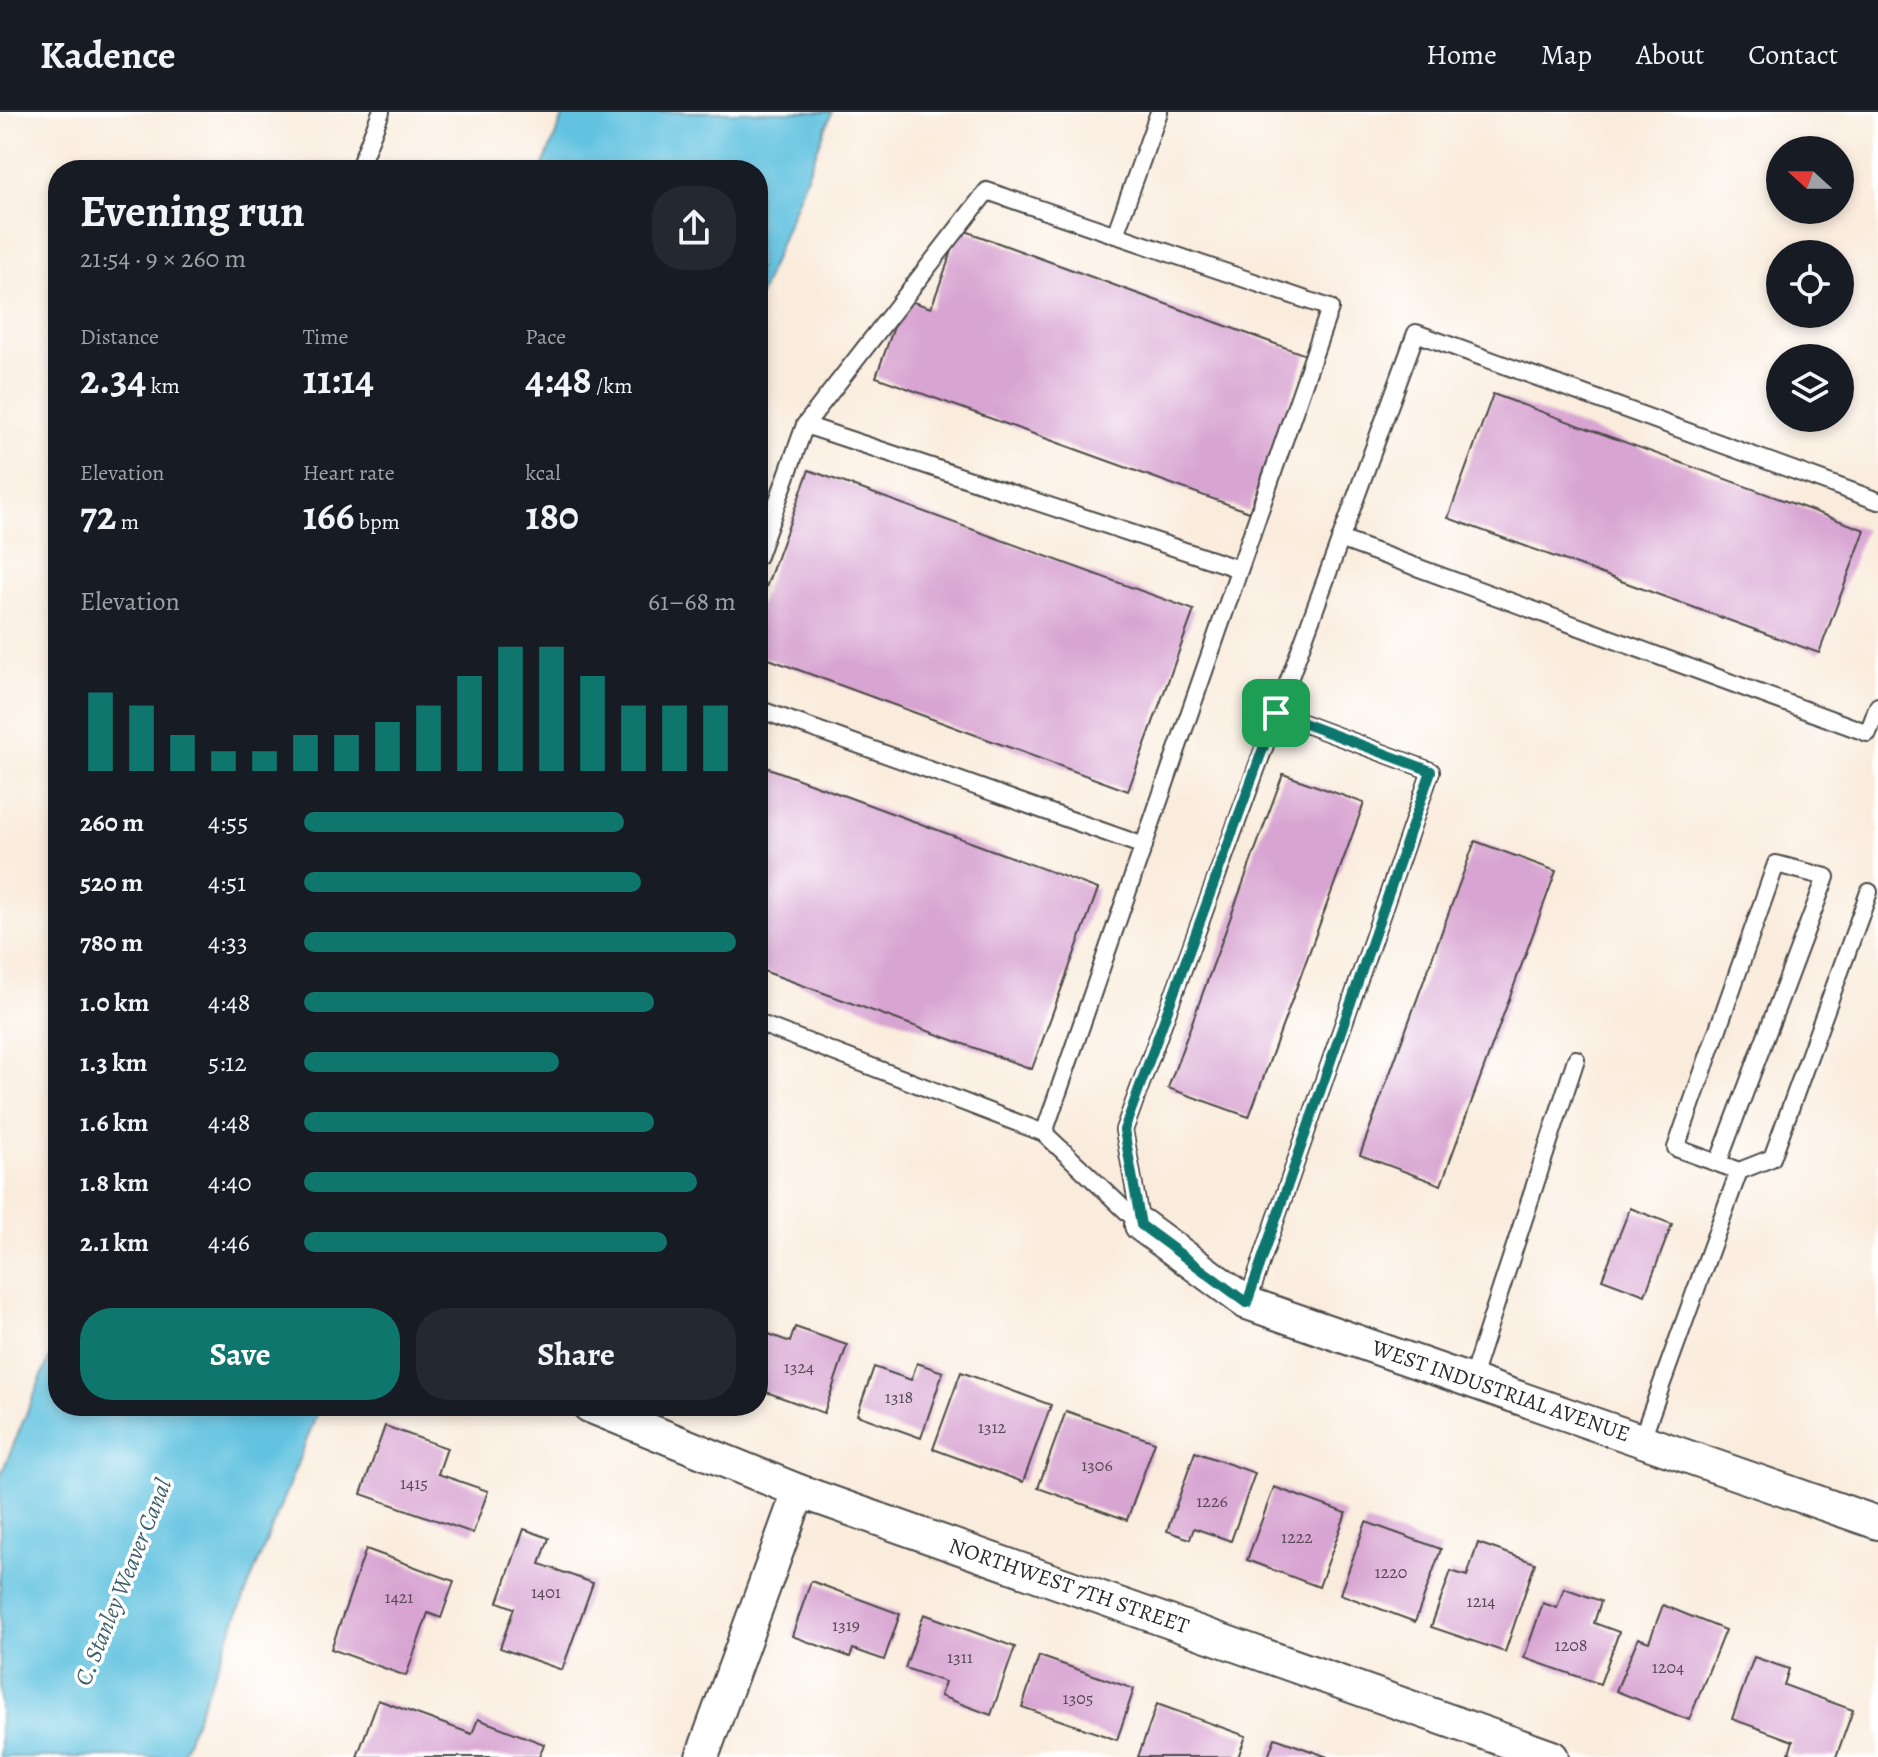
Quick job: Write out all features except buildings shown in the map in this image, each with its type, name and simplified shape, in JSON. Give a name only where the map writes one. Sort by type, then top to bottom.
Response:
[{"type":"street","name":"WEST INDUSTRIAL AVENUE","points":[[1141,1225],[1247,1303],[1878,1523]]},
{"type":"street","name":"NORTHWEST 7TH STREET","points":[[614,1416],[799,1491],[1552,1757]]},
{"type":"street","points":[[702,1757],[799,1491]]},
{"type":"lane","points":[[362,160],[381,112]]},
{"type":"lane","points":[[1115,235],[1159,112]]},
{"type":"lane","points":[[768,528],[805,425],[987,191],[1330,308],[1044,1133]]},
{"type":"lane","points":[[1141,1225],[1124,1130],[1416,333],[1878,501]]},
{"type":"lane","points":[[805,425],[1239,569]]},
{"type":"lane","points":[[1340,539],[1868,733],[1878,706]]},
{"type":"lane","points":[[768,713],[1144,846]]},
{"type":"lane","points":[[1247,1303],[1431,771],[1276,713]]},
{"type":"lane","points":[[1718,1163],[1826,877],[1776,864],[1676,1148],[1739,1171],[1772,1158],[1869,892]]},
{"type":"lane","points":[[768,1027],[1044,1133],[1141,1225]]},
{"type":"lane","points":[[1471,1381],[1576,1059]]},
{"type":"lane","points":[[1641,1441],[1739,1171]]},
{"type":"water","points":[[565,112],[832,112],[768,275],[768,160],[545,160]]},
{"type":"water","name":"C. Stanley Weaver Canal","points":[[48,1361],[48,1416],[316,1416],[181,1757],[0,1757],[0,1477]]},
{"type":"route","points":[[1276,713],[1431,771],[1247,1303],[1141,1225],[1124,1130],[1276,713]]}]
